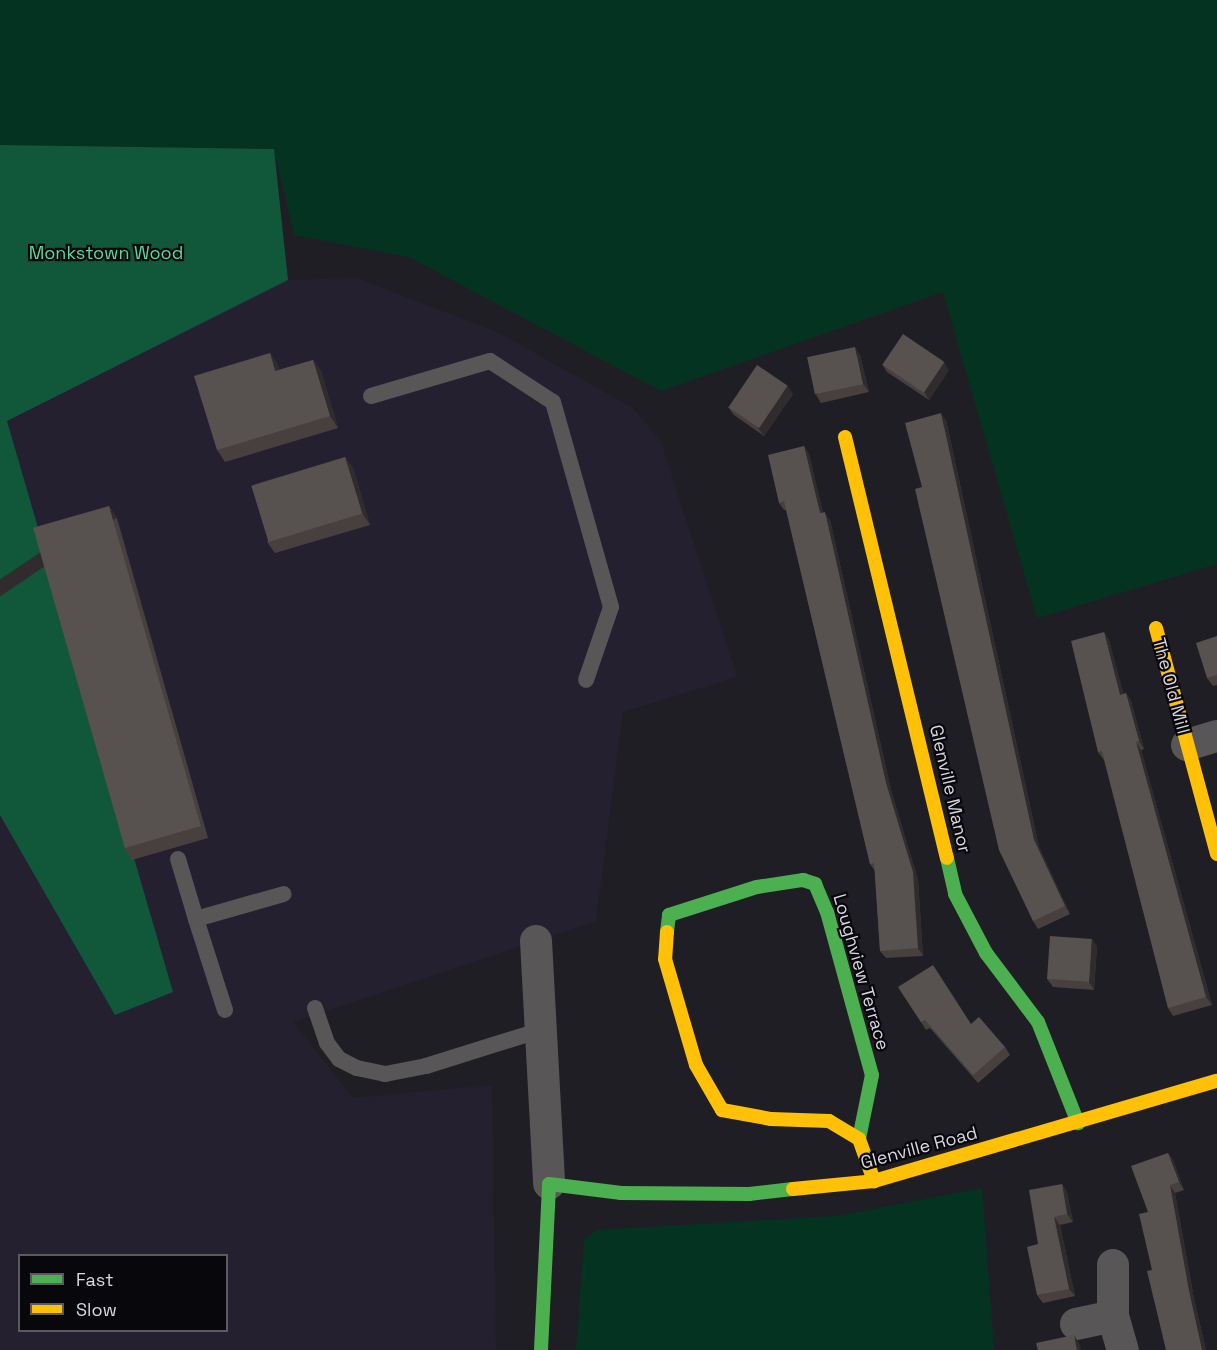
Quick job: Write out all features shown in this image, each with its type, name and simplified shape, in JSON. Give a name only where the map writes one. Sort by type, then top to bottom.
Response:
[{"type":"street","name":"Glenville Manor","points":[[845,437],[928,769],[955,894],[986,953],[1038,1022],[1078,1124]]},
{"type":"street","name":"The Old Mill","points":[[1156,628],[1217,854]]},
{"type":"street","name":"The Old Mill","points":[[1187,745],[1217,736]]},
{"type":"street","name":"Loughview Terrace","points":[[803,880],[815,884],[827,912],[872,1075],[859,1139],[829,1121],[771,1119],[722,1110],[696,1065],[665,959],[669,915],[757,887],[803,880]]},
{"type":"street","points":[[536,941],[549,1184],[541,1350]]},
{"type":"street","name":"Glenville Road","points":[[549,1184],[621,1193],[749,1194],[874,1181],[1078,1124],[1217,1081]]},
{"type":"street","points":[[859,1139],[874,1181]]},
{"type":"street","points":[[1113,1265],[1113,1316],[1123,1350]]},
{"type":"street","points":[[1076,1324],[1113,1316]]},
{"type":"lane","points":[[371,396],[490,361],[553,402],[611,608],[586,680]]},
{"type":"lane","points":[[178,859],[225,1011]]},
{"type":"lane","points":[[196,919],[284,894]]},
{"type":"lane","points":[[315,1008],[327,1043],[339,1059],[357,1068],[385,1074],[541,1030]]},
{"type":"shaded area","points":[[357,278],[499,333],[633,408],[661,442],[737,677],[623,712],[596,921],[293,1022],[353,1098],[492,1085],[496,1350],[0,1350],[0,805],[173,992],[7,421],[288,280]]},
{"type":"green space","points":[[0,0],[1217,0],[1217,564],[1037,618],[943,292],[661,391],[409,257],[294,235],[274,149],[0,145]]},
{"type":"green space","name":"Monkstown Wood","points":[[0,145],[274,149],[288,280],[7,421],[173,992],[115,1015],[0,815]]},
{"type":"green space","points":[[982,1188],[994,1350],[576,1350],[584,1240],[597,1230],[838,1216]]},
{"type":"building","points":[[903,334],[944,362],[924,393],[882,365]]},
{"type":"building","points":[[855,347],[863,384],[815,394],[807,357]]},
{"type":"building","points":[[270,353],[275,371],[313,360],[330,416],[217,450],[194,376]]},
{"type":"building","points":[[757,365],[788,386],[759,428],[728,407]]},
{"type":"building","points":[[941,413],[1034,840],[1065,906],[1033,921],[999,850],[915,489],[922,487],[905,423]]},
{"type":"building","points":[[804,446],[820,513],[825,512],[886,783],[913,872],[918,948],[880,951],[874,863],[870,864],[784,501],[779,503],[768,455]]},
{"type":"building","points":[[345,457],[362,513],[269,542],[251,486]]},
{"type":"building","points":[[109,506],[201,826],[125,848],[33,528]]},
{"type":"building","points":[[1104,632],[1120,695],[1126,693],[1139,741],[1136,742],[1206,997],[1168,1008],[1102,751],[1098,752],[1071,641]]},
{"type":"building","points":[[1217,636],[1217,675],[1207,678],[1196,643]]},
{"type":"building","points":[[1050,936],[1092,939],[1089,982],[1047,979]]},
{"type":"building","points":[[933,965],[971,1024],[979,1017],[1005,1047],[973,1075],[925,1020],[921,1022],[898,987]]},
{"type":"building","points":[[1168,1153],[1179,1182],[1170,1185],[1202,1350],[1166,1350],[1147,1271],[1152,1270],[1139,1214],[1148,1212],[1131,1166]]},
{"type":"building","points":[[1062,1184],[1067,1214],[1054,1217],[1069,1289],[1037,1295],[1027,1247],[1038,1244],[1029,1190]]},
{"type":"building","points":[[1074,1335],[1077,1350],[1038,1350],[1036,1343]]},
{"type":"traffic: fast","points":[[947,858],[955,894],[986,953],[1038,1022],[1078,1123]]},
{"type":"traffic: fast","points":[[667,932],[669,915],[757,887],[803,880],[815,884],[827,912],[872,1075],[859,1139]]},
{"type":"traffic: fast","points":[[541,1350],[549,1184],[621,1193],[749,1194],[793,1189]]},
{"type":"traffic: slow","points":[[845,437],[947,858]]},
{"type":"traffic: slow","points":[[1156,628],[1217,854]]},
{"type":"traffic: slow","points":[[667,932],[665,959],[696,1065],[722,1110],[771,1119],[829,1121],[859,1139],[874,1181]]},
{"type":"traffic: slow","points":[[793,1189],[874,1181],[1217,1081]]}]
